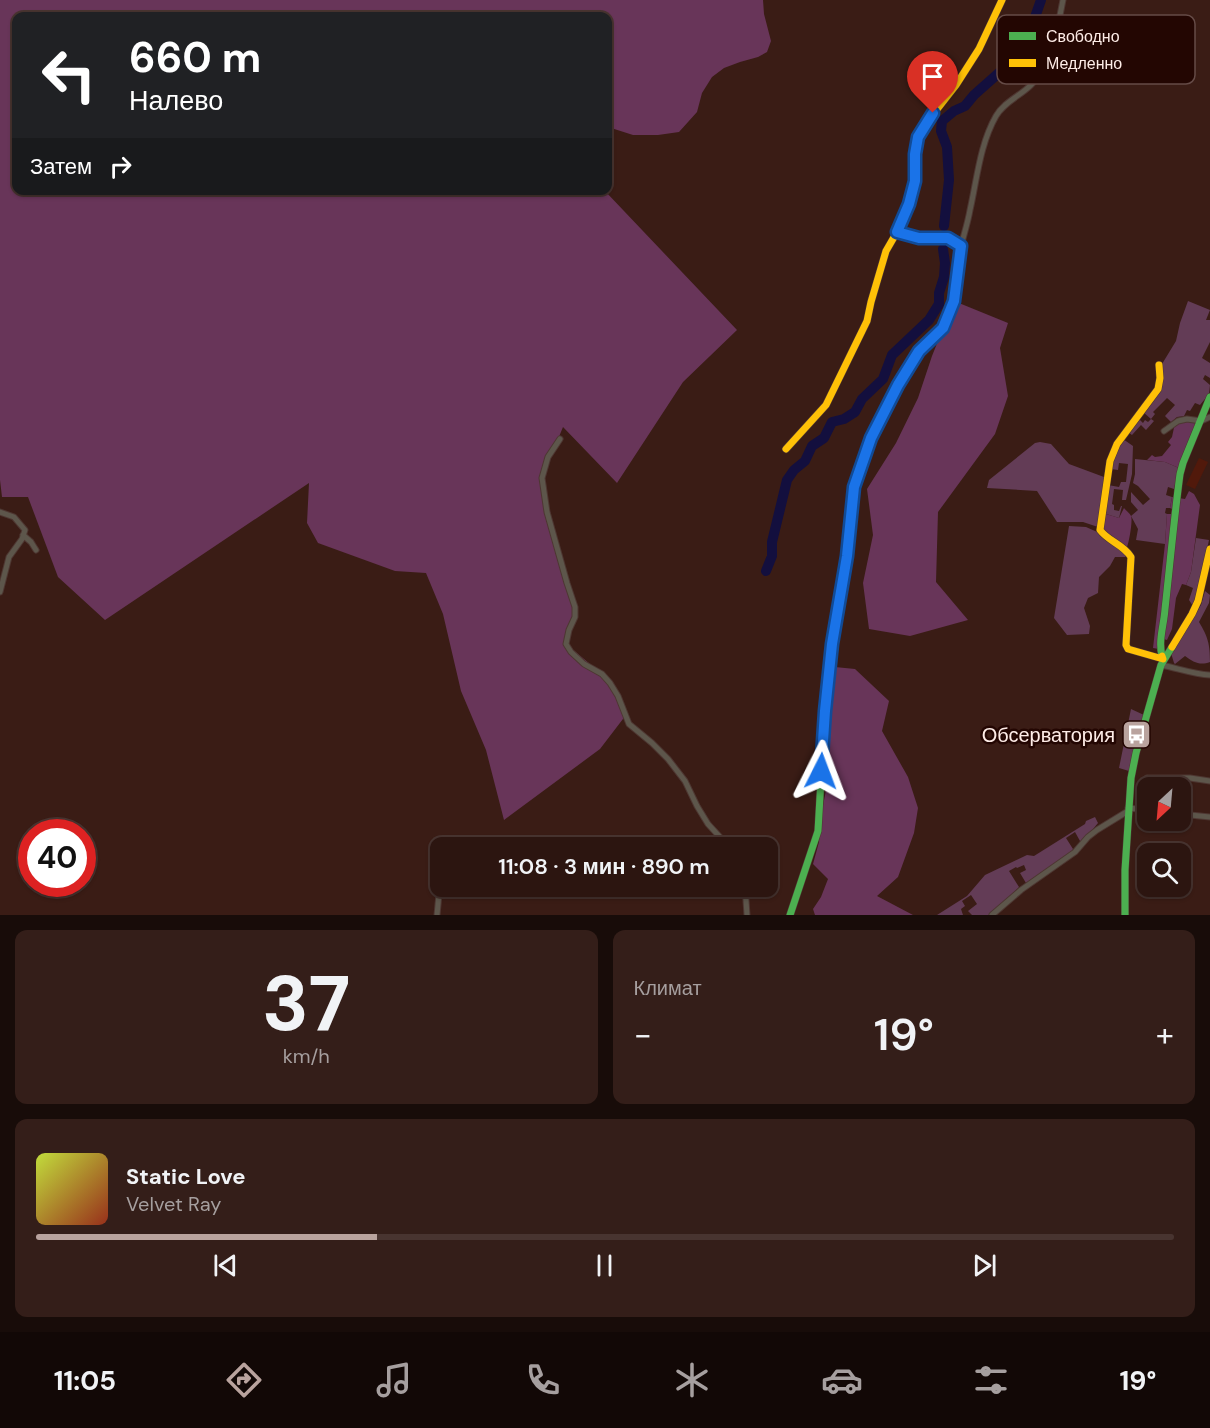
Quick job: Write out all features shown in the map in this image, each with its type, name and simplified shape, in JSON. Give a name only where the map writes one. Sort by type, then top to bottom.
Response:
[{"type":"street","points":[[786,449],[826,405],[867,321],[870,302],[886,251],[909,204],[915,181],[915,154],[918,137],[979,49],[1002,0]]},
{"type":"street","points":[[1060,15],[1063,0]]},
{"type":"street","points":[[790,915],[818,831],[825,711],[831,654],[847,556],[854,487],[871,438],[898,385],[919,351],[943,328],[954,301],[961,246],[970,213],[978,165],[992,125],[997,114],[1006,104],[1032,84]]},
{"type":"street","points":[[897,232],[919,238],[948,238],[961,246]]},
{"type":"street","points":[[1159,365],[1158,389],[1112,453],[1100,530],[1104,535],[1126,548],[1131,557],[1126,645],[1128,649],[1191,673],[1210,675]]},
{"type":"street","points":[[1162,662],[1160,641],[1180,474],[1210,398]]},
{"type":"street","points":[[1164,431],[1178,421],[1189,419],[1201,421],[1210,417]]},
{"type":"street","points":[[560,439],[548,457],[542,478],[547,512],[575,607],[575,617],[566,644],[584,664],[602,674],[610,683],[629,724],[668,759],[685,781],[708,824],[720,837]]},
{"type":"street","points":[[0,512],[14,517],[25,530],[22,539],[9,557],[0,592]]},
{"type":"street","points":[[23,535],[32,542],[36,550]]},
{"type":"street","points":[[1125,915],[1128,809],[1136,753],[1162,662],[1198,601],[1210,549]]},
{"type":"street","points":[[1191,778],[1210,781]]},
{"type":"street","points":[[992,915],[1021,890],[1075,852],[1097,830],[1128,809],[1137,809]]},
{"type":"street","points":[[1191,815],[1210,818]]},
{"type":"street","points":[[437,915],[439,897]]},
{"type":"street","points":[[746,897],[747,915]]},
{"type":"shaded area","points":[[0,0],[763,0],[771,41],[767,52],[724,68],[712,77],[702,93],[697,112],[679,132],[658,135],[633,135],[612,128],[612,12],[12,12],[12,195],[609,195],[737,330],[683,382],[617,483],[563,427],[542,478],[575,617],[566,644],[602,674],[626,715],[600,749],[504,820],[486,750],[461,691],[443,614],[426,573],[395,571],[318,543],[307,523],[309,483],[105,620],[58,577],[28,497],[2,497],[0,480]]},
{"type":"shaded area","points":[[954,301],[1008,323],[1000,348],[1008,396],[995,434],[938,512],[936,582],[968,620],[910,636],[869,629],[863,583],[873,535],[867,489],[896,443],[918,398]]},
{"type":"shaded area","points":[[1188,301],[1210,310],[1206,320],[1210,320],[1210,342],[1202,358],[1210,363],[1210,378],[1205,375],[1203,379],[1210,385],[1209,394],[1200,405],[1195,403],[1184,416],[1177,417],[1171,422],[1165,416],[1175,405],[1167,398],[1153,412],[1155,414],[1151,419],[1143,412],[1152,401],[1162,364],[1176,341]]},
{"type":"shaded area","points":[[1138,418],[1143,423],[1151,419],[1154,421],[1146,430],[1141,425],[1132,435],[1128,432]]},
{"type":"shaded area","points":[[1199,422],[1179,468],[1165,462],[1147,460],[1152,455],[1162,456],[1171,445],[1168,442],[1172,437],[1175,423]]},
{"type":"shaded area","points":[[1123,439],[1133,446],[1132,474],[1126,500],[1122,500],[1123,490],[1114,489],[1112,504],[1114,510],[1119,511],[1122,506],[1119,518],[1106,514],[1108,485],[1119,487],[1121,482],[1126,482],[1128,464],[1119,463],[1118,470],[1111,469],[1111,461]]},
{"type":"shaded area","points":[[1035,443],[1051,444],[1069,464],[1104,477],[1098,527],[1083,522],[1057,522],[1037,491],[987,488],[989,480]]},
{"type":"shaded area","points":[[1199,458],[1208,462],[1195,489],[1186,485]]},
{"type":"shaded area","points":[[1135,459],[1165,462],[1179,468],[1174,489],[1168,487],[1166,495],[1172,497],[1170,508],[1166,508],[1165,513],[1167,514],[1165,544],[1136,540],[1138,529],[1131,516],[1138,510],[1131,502],[1131,492],[1143,505],[1150,499],[1133,483]]},
{"type":"shaded area","points":[[1189,491],[1194,494],[1200,505],[1191,572],[1186,585],[1182,584],[1176,598],[1172,629],[1167,640],[1160,638],[1159,649],[1153,648],[1167,514],[1171,514],[1172,497],[1185,499]]},
{"type":"shaded area","points":[[1124,508],[1131,518],[1127,547],[1103,532],[1106,514],[1119,518]]},
{"type":"shaded area","points":[[1069,526],[1086,527],[1104,535],[1130,553],[1125,557],[1115,557],[1099,577],[1098,593],[1088,598],[1084,608],[1090,626],[1089,634],[1067,635],[1054,618]]},
{"type":"shaded area","points":[[1196,538],[1209,540],[1197,598],[1193,606],[1189,600],[1193,588],[1186,585],[1191,572]]},
{"type":"shaded area","points":[[1205,591],[1210,595],[1209,603],[1199,622],[1208,641],[1210,662],[1197,663],[1185,656],[1175,664],[1171,653],[1201,605]]},
{"type":"shaded area","points":[[835,667],[855,669],[889,701],[882,731],[908,777],[918,808],[914,833],[898,877],[877,896],[913,915],[815,915],[813,909],[828,879],[813,864],[819,842],[820,821],[826,790],[832,787],[834,779],[826,776],[826,760],[819,756]]},
{"type":"shaded area","points":[[1131,709],[1144,715],[1129,771],[1119,768]]},
{"type":"shaded area","points":[[1095,817],[1098,823],[1083,841],[1080,841],[1075,832],[1066,838],[1073,849],[1071,853],[1026,883],[1020,873],[1026,870],[1024,865],[1009,871],[1019,887],[990,915],[972,915],[968,911],[977,904],[971,895],[962,901],[965,906],[961,909],[963,915],[937,915],[967,896],[985,875],[1027,855],[1034,856]]},
{"type":"waterway","points":[[1036,15],[1041,0]]},
{"type":"waterway","points":[[944,226],[949,180],[947,147],[941,131],[942,121],[954,111],[965,106],[997,75]]},
{"type":"waterway","points":[[766,571],[772,556],[772,542],[787,480],[805,461],[812,446],[824,438],[832,422],[844,419],[855,412],[862,399],[883,379],[892,355],[929,320],[939,304],[939,293],[944,277],[943,249]]},
{"type":"traffic: fast","points":[[1162,656],[1161,638],[1180,474],[1210,397]]},
{"type":"traffic: fast","points":[[790,915],[818,831],[825,711],[832,644],[847,556],[854,487],[871,438],[887,407]]},
{"type":"traffic: fast","points":[[1125,915],[1125,870],[1131,778],[1161,665],[1172,647]]},
{"type":"traffic: slow","points":[[786,449],[826,405],[867,321],[886,251],[909,204],[915,181],[915,154],[918,137],[979,49],[1002,0]]},
{"type":"traffic: slow","points":[[887,407],[919,351],[943,328],[954,301],[961,246]]},
{"type":"traffic: slow","points":[[1159,365],[1158,389],[1117,444],[1110,461],[1100,530],[1131,557],[1126,645],[1128,649],[1163,659],[1162,656]]},
{"type":"traffic: slow","points":[[1172,647],[1198,601],[1210,549]]},
{"type":"place","name":"Обсерватория","points":[[1136,735]]},
{"type":"route","points":[[821,771],[832,644],[847,556],[854,487],[871,438],[898,385],[919,351],[943,328],[954,301],[958,278],[961,246],[948,238],[919,238],[897,232],[909,204],[915,181],[915,154],[918,137],[933,113]]}]
